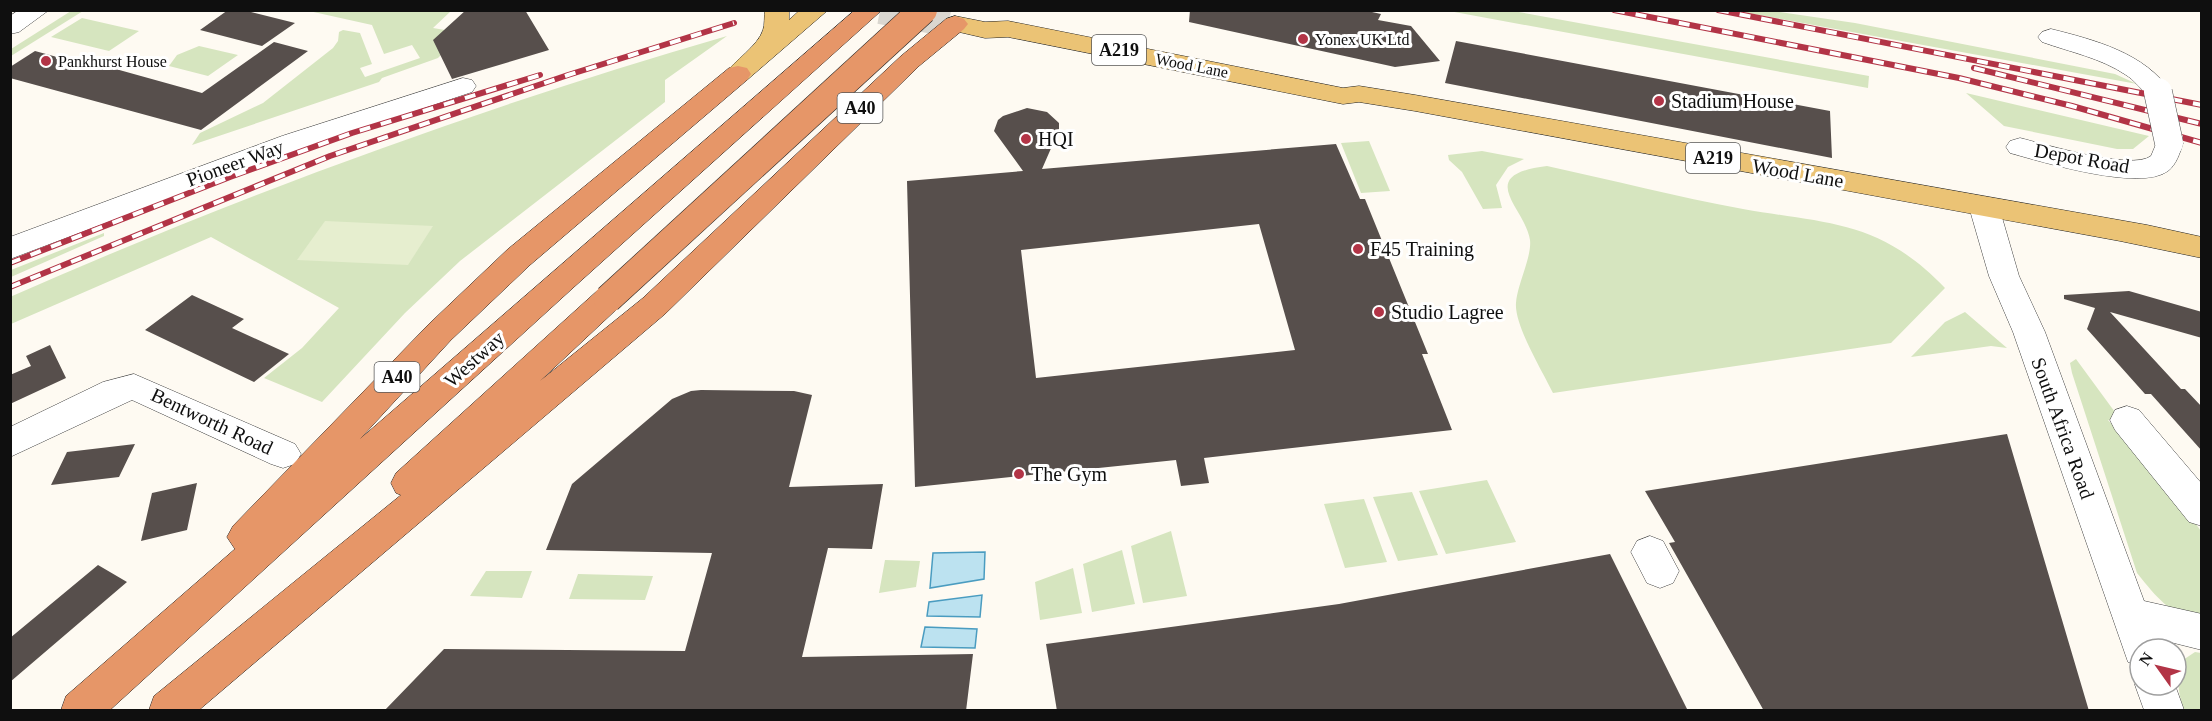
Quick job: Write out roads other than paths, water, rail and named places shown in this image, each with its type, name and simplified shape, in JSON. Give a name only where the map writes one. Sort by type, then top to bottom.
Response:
[{"type":"highway","name":"Westway","points":[[82,710],[562,279],[870,10]]},
{"type":"highway","name":"A40","points":[[167,711],[608,299],[949,15]]},
{"type":"highway","name":"A40","points":[[167,711],[654,306],[910,61],[949,15]]},
{"type":"highway","name":"A40","points":[[82,710],[440,332],[519,257],[738,74]]},
{"type":"main road","points":[[738,74],[776,32],[777,10]]},
{"type":"main road","name":"A40","points":[[738,74],[816,10]]},
{"type":"main road","name":"Wood Lane","points":[[994,10],[1032,13],[1350,84],[1359,94]]},
{"type":"main road","name":"Wood Lane","points":[[949,15],[985,30],[1008,29],[1343,96],[1359,94],[1889,187],[1984,207],[2135,232],[2202,248]]},
{"type":"street","points":[[10,27],[37,10]]},
{"type":"street","name":"Depot Road","points":[[2020,147],[2111,166],[2152,168],[2163,160],[2169,143],[2158,92],[2144,74],[2126,64],[2051,38]]},
{"type":"street","name":"Pioneer Way","points":[[10,249],[207,172],[372,114],[463,86]]},
{"type":"street","name":"South Africa Road","points":[[1984,207],[2004,276],[2029,332],[2136,632]]},
{"type":"street","name":"Bentworth Road","points":[[10,443],[116,391],[134,387],[283,454]]},
{"type":"street","points":[[2127,420],[2172,472],[2202,512]]},
{"type":"street","points":[[2136,632],[2202,632]]},
{"type":"water","points":[[985,552],[984,579],[930,588],[933,553]]},
{"type":"water","points":[[982,595],[980,617],[927,616],[929,602]]},
{"type":"water","points":[[925,627],[977,629],[975,648],[921,647]]},
{"type":"tunnel","points":[[880,10],[955,24]]},
{"type":"railway","points":[[1614,10],[1959,78],[2072,106],[2202,143]]},
{"type":"railway","points":[[1718,10],[2202,105]]},
{"type":"railway","points":[[10,287],[330,156],[568,75],[734,23]]},
{"type":"railway","points":[[1974,68],[2202,124]]},
{"type":"railway","points":[[10,263],[230,177],[352,133],[540,75]]},
{"type":"place","name":"Yonex UK Ltd","points":[[1303,39]]},
{"type":"place","name":"Pankhurst House","points":[[46,61]]},
{"type":"place","name":"Stadium House","points":[[1659,101]]},
{"type":"place","name":"HQI","points":[[1026,139]]},
{"type":"place","name":"F45 Training","points":[[1358,249]]},
{"type":"place","name":"Studio Lagree","points":[[1379,312]]},
{"type":"place","name":"The Gym","points":[[1019,474]]}]
